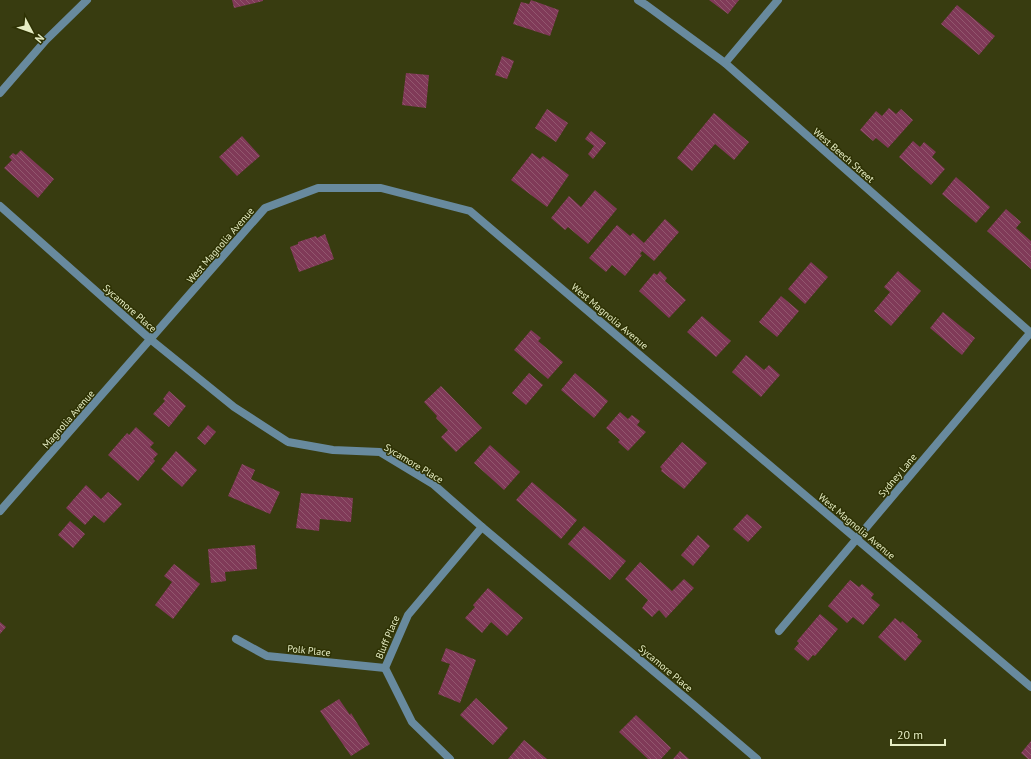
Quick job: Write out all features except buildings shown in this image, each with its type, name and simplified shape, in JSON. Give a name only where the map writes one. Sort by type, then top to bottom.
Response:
[{"type":"street","points":[[0,93],[46,40],[87,0]]},
{"type":"street","name":"West Beech Street","points":[[638,0],[725,63],[1031,332]]},
{"type":"street","points":[[725,63],[778,0]]},
{"type":"street","name":"West Magnolia Avenue","points":[[150,339],[265,208],[318,188],[381,188],[470,211],[1031,687]]},
{"type":"street","name":"Sycamore Place","points":[[0,206],[150,339],[234,407],[288,442],[333,450],[380,452],[434,484],[482,527],[757,759]]},
{"type":"street","name":"Sydney Lane","points":[[780,631],[856,538],[1031,332]]},
{"type":"street","name":"Magnolia Avenue","points":[[0,511],[150,339]]},
{"type":"street","name":"Bluff Place","points":[[450,759],[412,722],[385,668],[408,615],[482,527]]},
{"type":"street","name":"Polk Place","points":[[236,639],[267,656],[385,668]]}]
